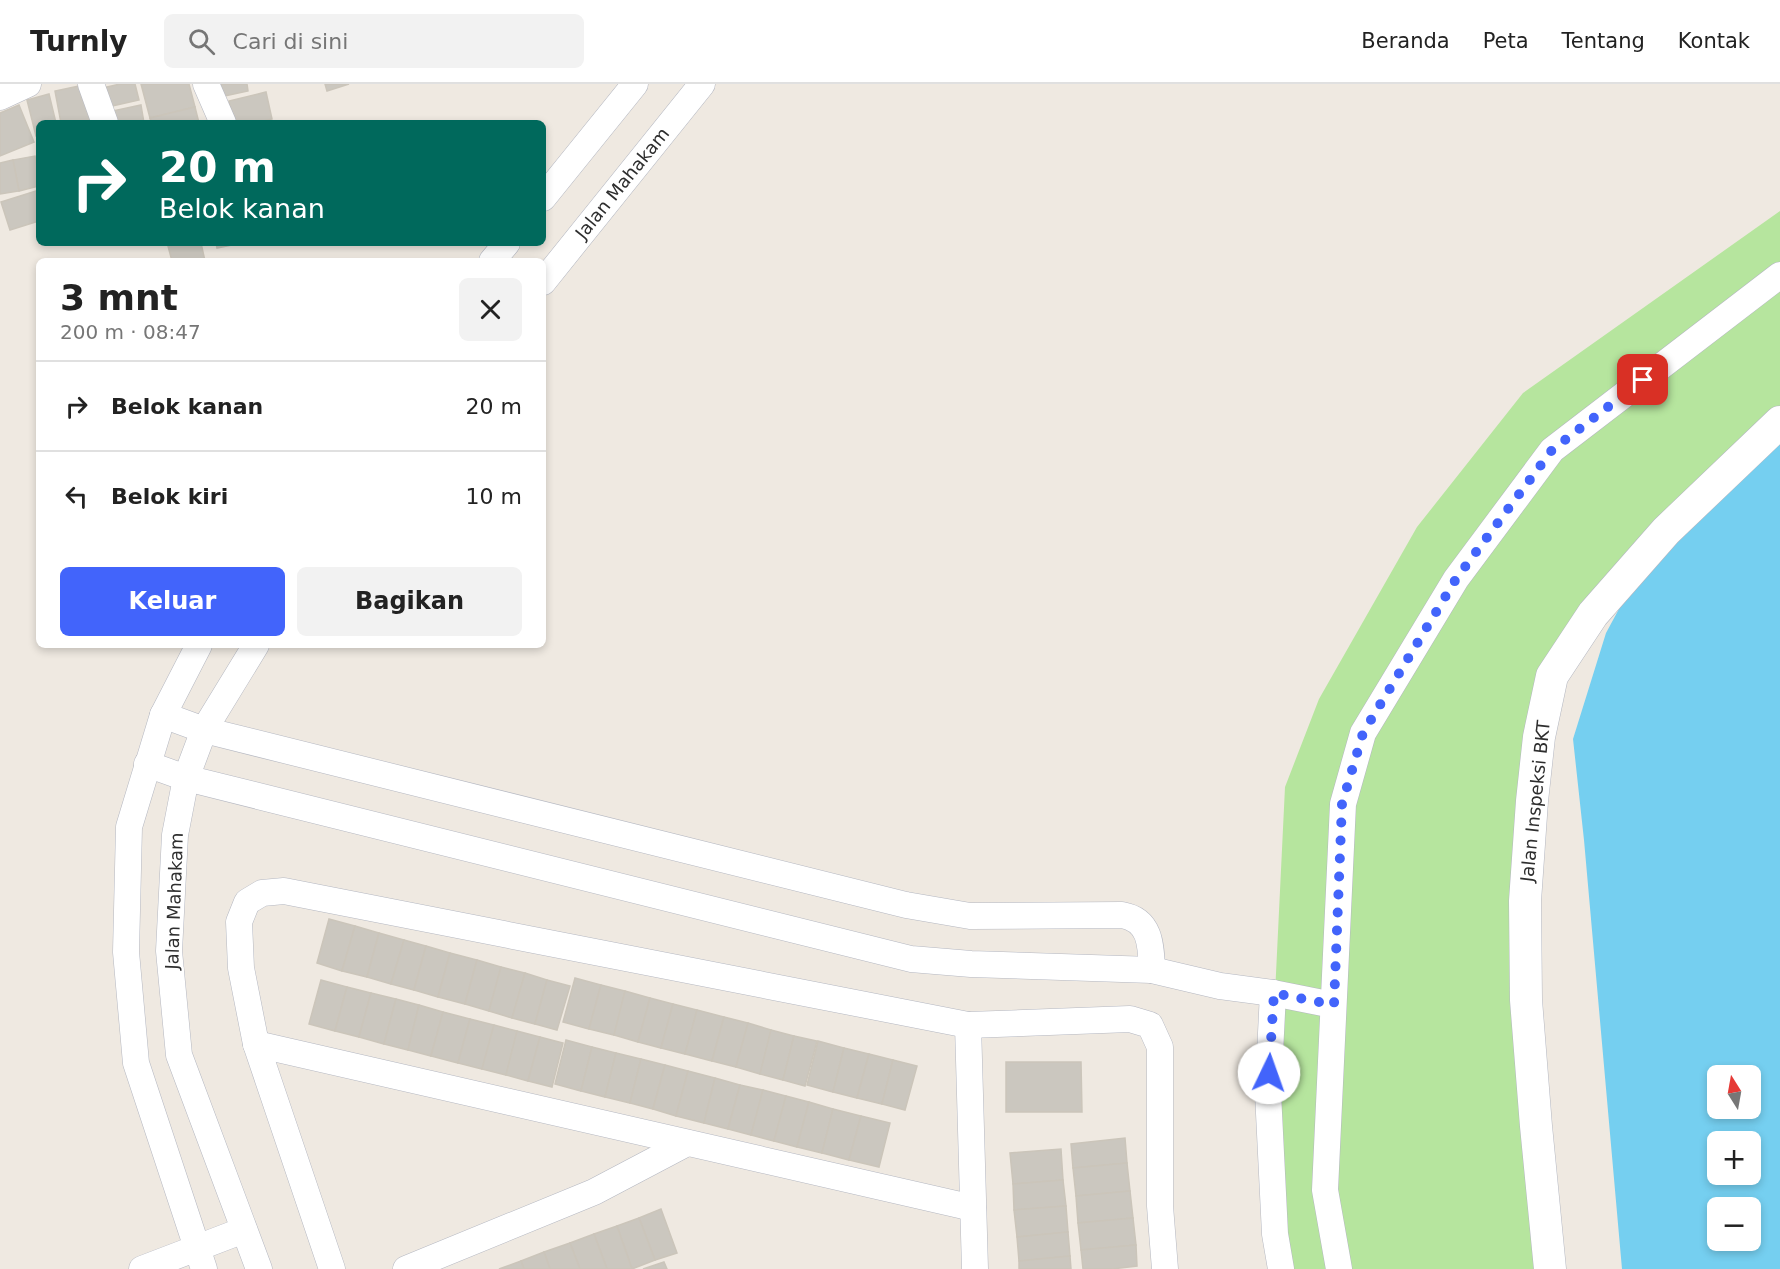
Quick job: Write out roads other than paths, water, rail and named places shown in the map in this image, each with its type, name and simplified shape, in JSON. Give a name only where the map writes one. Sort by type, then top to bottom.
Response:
[{"type":"street","points":[[0,97],[28,84]]},
{"type":"street","points":[[91,84],[104,120]]},
{"type":"street","points":[[206,84],[222,120]]},
{"type":"street","points":[[546,194],[636,84]]},
{"type":"street","name":"Jalan Mahakam","points":[[546,278],[702,84]]},
{"type":"street","points":[[494,258],[504,246]]},
{"type":"street","points":[[1339,1269],[1325,1190],[1342,804],[1363,733],[1456,579],[1552,450],[1780,275]]},
{"type":"street","name":"Jalan Inspeksi BKT","points":[[1550,1269],[1526,1000],[1525,901],[1539,738],[1552,676],[1593,614],[1659,539],[1780,422]]},
{"type":"street","points":[[197,648],[163,715],[129,827],[126,952],[136,1063],[200,1259]]},
{"type":"street","name":"Jalan Mahakam","points":[[254,648],[204,730],[186,778],[175,836],[170,951],[179,1055],[259,1269]]},
{"type":"street","points":[[163,715],[204,730],[906,905],[970,916],[1122,915],[1133,917],[1147,933],[1152,970]]},
{"type":"street","points":[[147,764],[186,778],[911,959],[971,964],[1152,970],[1220,986],[1274,993],[1334,1005]]},
{"type":"street","points":[[332,1269],[256,1044],[241,968],[239,922],[247,902],[262,893],[284,891],[968,1025],[1130,1019],[1150,1025],[1160,1047],[1160,1206],[1165,1269]]},
{"type":"street","points":[[1274,993],[1268,1093],[1275,1234],[1281,1269]]},
{"type":"street","points":[[968,1025],[975,1269]]},
{"type":"street","points":[[256,1044],[973,1208]]},
{"type":"street","points":[[406,1269],[594,1192],[687,1143]]},
{"type":"street","points":[[153,1265],[200,1259],[244,1230]]},
{"type":"water","points":[[1780,422],[1780,1269],[1622,1269],[1573,739],[1606,633],[1653,546]]}]
